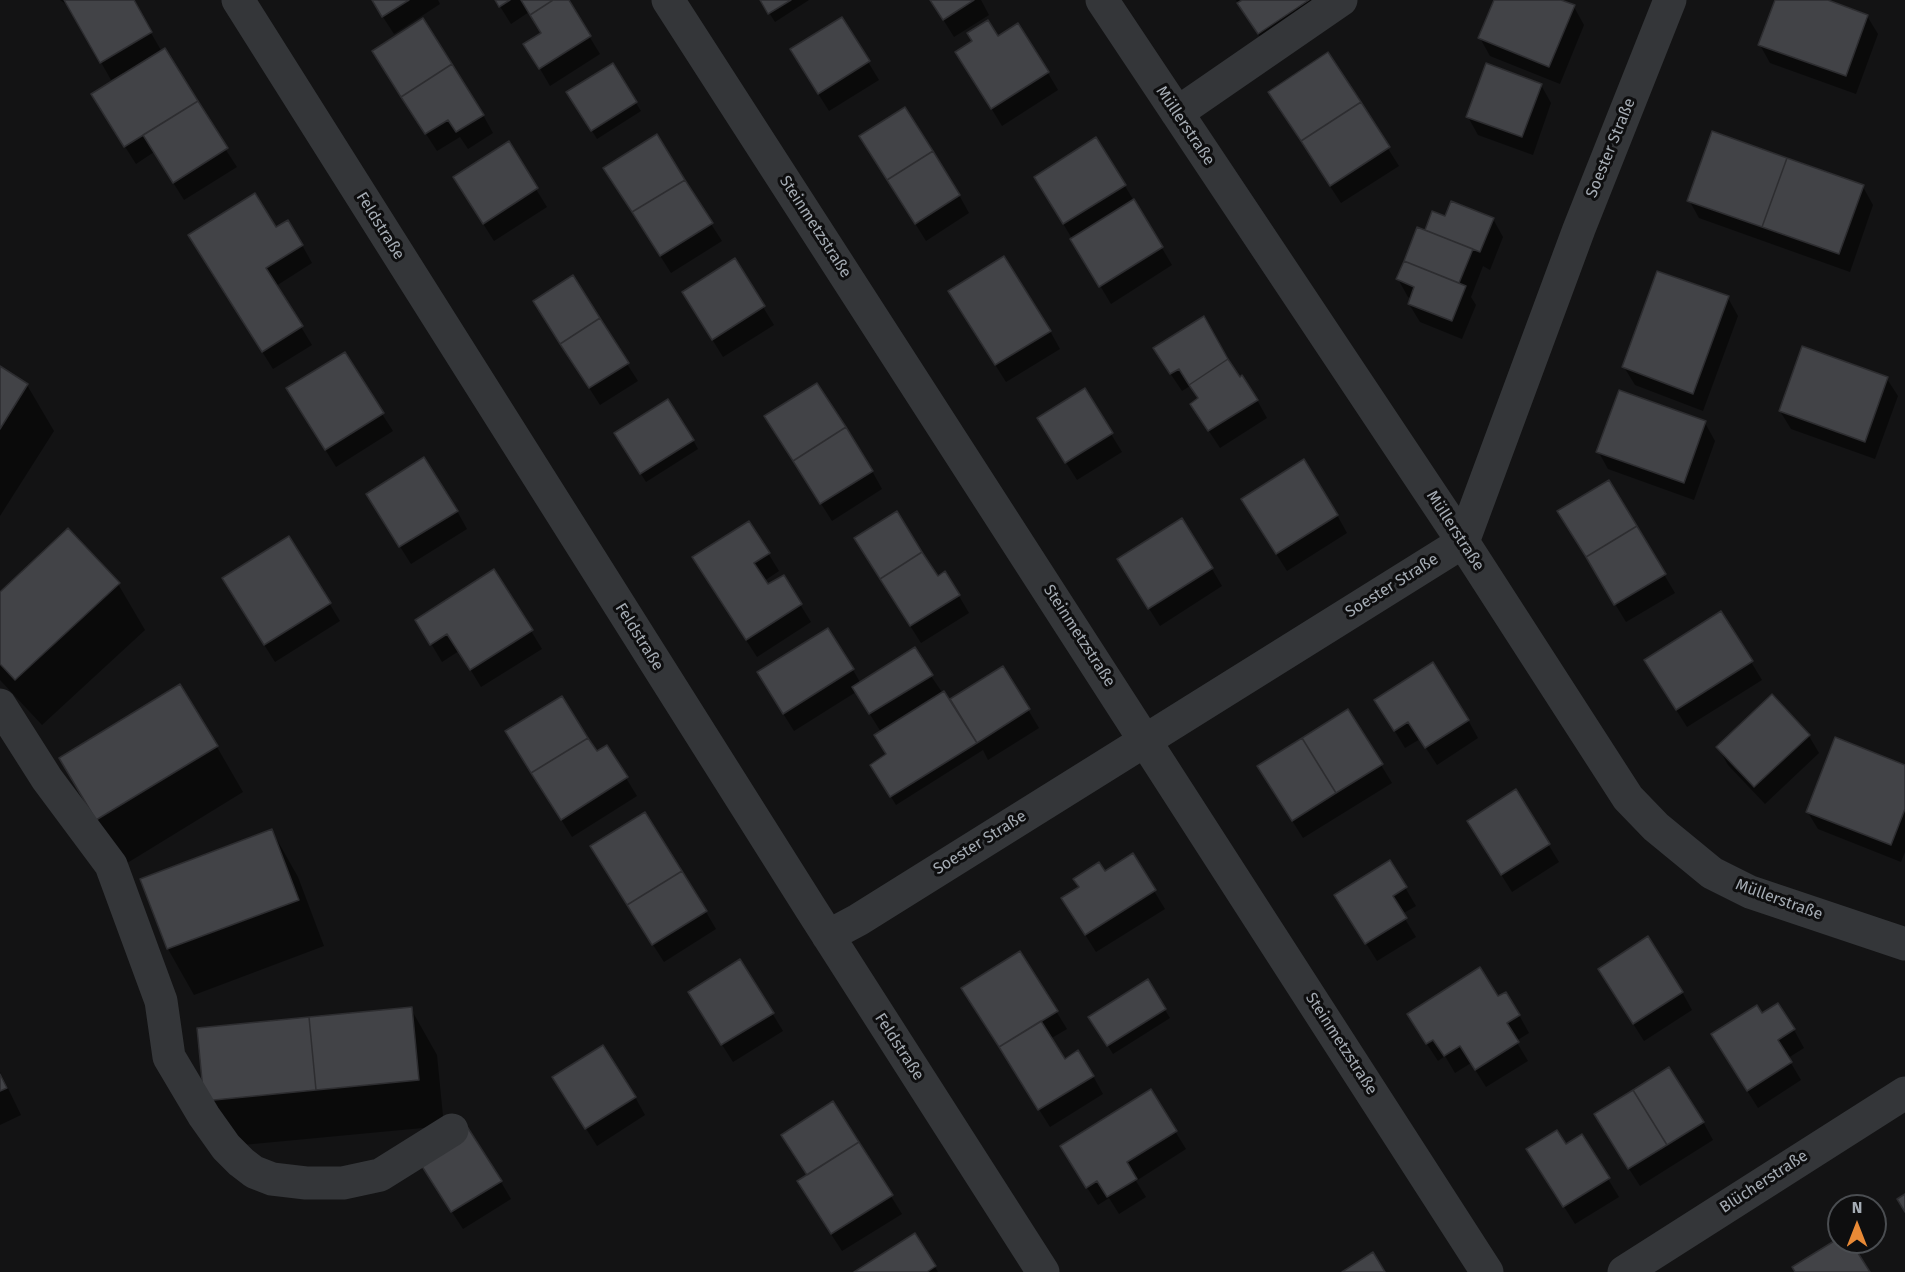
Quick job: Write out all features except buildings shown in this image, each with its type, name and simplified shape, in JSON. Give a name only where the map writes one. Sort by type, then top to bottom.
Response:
[{"type":"street","name":"Feldstraße","points":[[238,0],[828,936],[1043,1272]]},
{"type":"street","name":"Steinmetzstraße","points":[[669,0],[1487,1272]]},
{"type":"street","name":"Müllerstraße","points":[[1102,0],[1463,542],[1628,798],[1656,827],[1712,873],[1750,892],[1905,944]]},
{"type":"street","points":[[1177,113],[1341,0]]},
{"type":"street","name":"Soester Straße","points":[[828,936],[858,920],[1463,542],[1579,229],[1670,0]]},
{"type":"street","points":[[0,705],[46,779],[111,865],[161,1001],[169,1057],[204,1116],[226,1147],[241,1162],[254,1172],[272,1179],[306,1183],[343,1183],[380,1176],[452,1130]]},
{"type":"street","name":"Blücherstraße","points":[[1624,1272],[1905,1093]]}]
